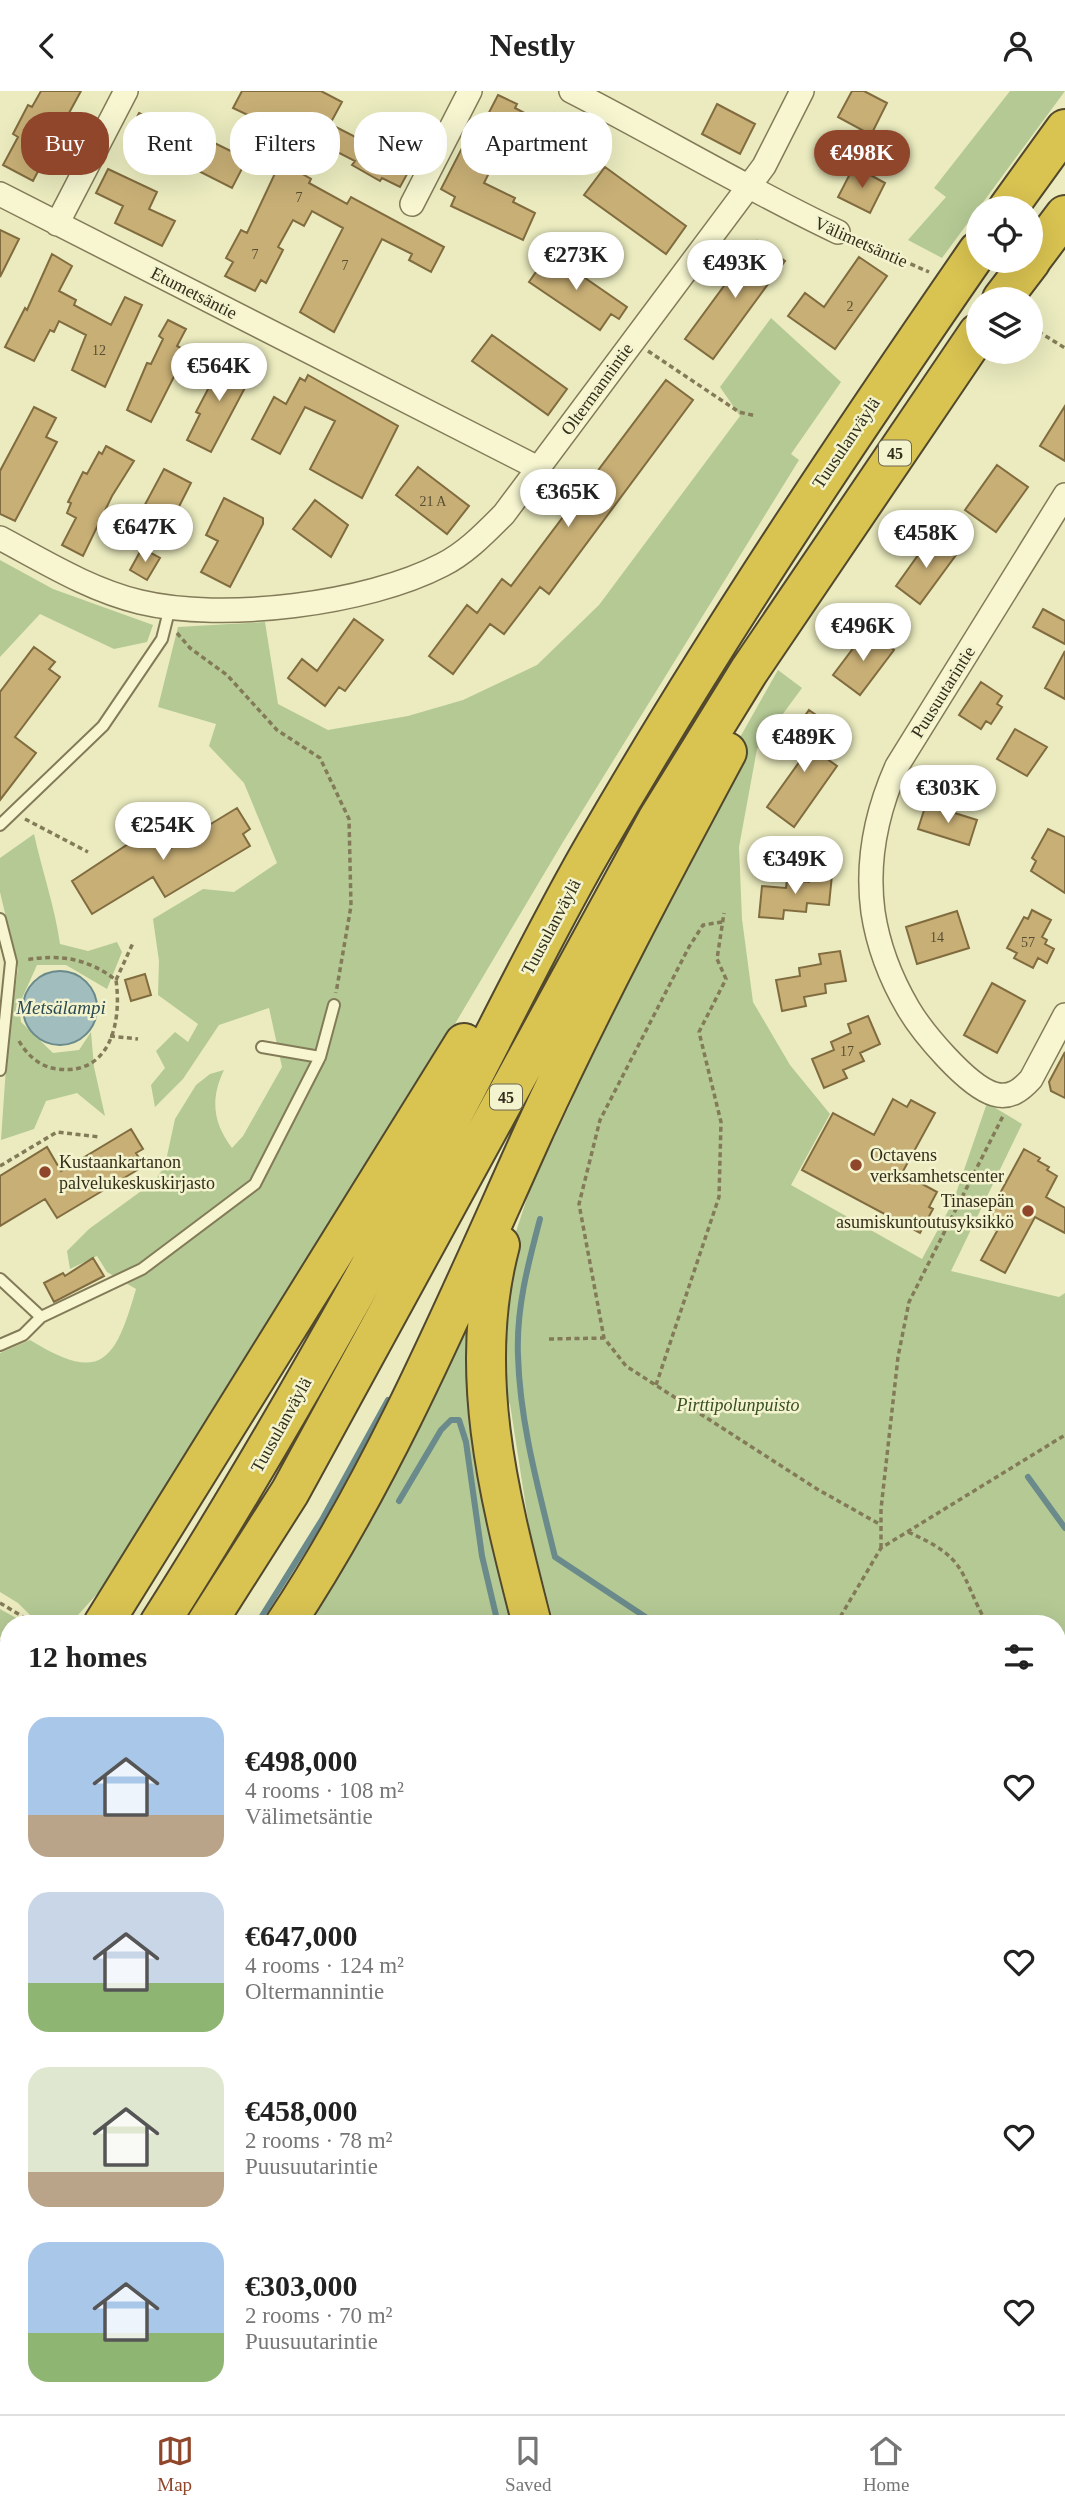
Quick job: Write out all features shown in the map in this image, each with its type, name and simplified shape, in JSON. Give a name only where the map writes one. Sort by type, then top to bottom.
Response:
[{"type":"highway","points":[[1017,196],[1065,129]]},
{"type":"highway","points":[[1043,245],[1065,215]]},
{"type":"highway","name":"Tuusulanväylä","points":[[165,1615],[259,1465],[451,1118],[592,849],[720,635],[833,461],[966,268]]},
{"type":"highway","points":[[1011,287],[1022,273]]},
{"type":"highway","name":"45","points":[[212,1615],[290,1492],[657,820],[748,671],[966,351]]},
{"type":"highway","points":[[290,1615],[335,1542],[415,1390],[537,1126],[628,939],[779,654],[815,576]]},
{"type":"highway","points":[[109,1615],[526,940],[592,849]]},
{"type":"highway","points":[[530,1615],[498,1486],[487,1410],[484,1349],[491,1281],[537,1126]]},
{"type":"street","points":[[57,224],[126,91]]},
{"type":"street","points":[[412,204],[470,91]]},
{"type":"street","name":"Välimetsäntie","points":[[571,91],[764,197],[838,232]]},
{"type":"street","name":"Oltermannintie","points":[[0,538],[107,591],[169,614],[256,609],[359,594],[406,581],[444,564],[482,536],[504,515],[770,156],[802,91]]},
{"type":"street","name":"Etumetsäntie","points":[[0,194],[538,468]]},
{"type":"street","name":"Puusuutarintie","points":[[1014,1094],[996,1095],[985,1090],[936,1045],[908,1008],[893,978],[879,935],[870,864],[879,812],[897,766],[1065,495]]},
{"type":"street","points":[[1014,1094],[1031,1079],[1065,1015]]},
{"type":"lane","points":[[0,825],[103,726],[162,639],[169,614]]},
{"type":"lane","points":[[0,919],[11,962],[0,1070]]},
{"type":"lane","points":[[0,1345],[23,1335],[41,1317],[142,1269],[255,1184],[320,1057],[334,1005]]},
{"type":"lane","points":[[262,1047],[320,1057]]},
{"type":"lane","points":[[0,1279],[41,1317]]},
{"type":"lane","points":[[96,1615],[137,1572]]},
{"type":"path","name":"Välimetsäntie","points":[[838,232],[929,272]]},
{"type":"path","points":[[1043,334],[1065,348]]},
{"type":"path","points":[[632,341],[738,412],[755,416]]},
{"type":"path","points":[[169,614],[190,648],[227,675],[277,730],[320,758],[349,819],[351,906],[334,1005]]},
{"type":"path","points":[[13,812],[88,852]]},
{"type":"path","points":[[656,1385],[719,1197],[721,1122],[699,1032],[726,979],[717,959],[724,913]]},
{"type":"path","points":[[722,922],[703,925],[689,947],[600,1121],[579,1204],[604,1338],[626,1366],[817,1489],[881,1525]]},
{"type":"path","points":[[5,1017],[33,1059],[50,1068],[71,1071],[92,1066],[103,1054],[110,1036],[118,997],[116,980],[133,943]]},
{"type":"path","points":[[11,962],[54,955],[83,961],[116,980]]},
{"type":"path","points":[[110,1036],[138,1039]]},
{"type":"path","points":[[881,1548],[898,1357],[909,1302],[938,1238],[1014,1094]]},
{"type":"path","points":[[0,1165],[57,1132],[100,1137]]},
{"type":"path","points":[[549,1339],[604,1338]]},
{"type":"path","points":[[841,1615],[881,1548],[1065,1435]]},
{"type":"path","points":[[906,1531],[938,1545],[958,1563],[983,1615]]},
{"type":"path","points":[[0,1603],[20,1615]]},
{"type":"green space","points":[[1010,91],[1065,91],[988,196],[966,196],[966,225],[942,258],[908,240],[946,197],[934,188]]},
{"type":"green space","points":[[771,318],[841,382],[791,454],[799,460],[563,842],[250,1369],[131,1556],[78,1615],[30,1615],[18,1603],[0,1592],[0,1353],[30,1340],[74,1361],[89,1362],[102,1358],[112,1349],[121,1334],[136,1289],[107,1272],[97,1256],[70,1269],[67,1251],[89,1229],[155,1181],[165,1165],[175,1119],[196,1085],[210,1074],[224,1070],[215,1101],[216,1111],[217,1120],[232,1148],[243,1136],[282,1067],[269,1008],[219,1025],[183,1079],[155,1107],[151,1085],[165,1068],[156,1051],[175,1032],[188,1042],[198,1024],[158,995],[159,961],[153,919],[203,889],[234,892],[277,863],[244,783],[209,746],[216,724],[158,707],[178,627],[265,622],[278,704],[328,730],[408,716],[463,700],[537,665],[599,605],[740,416],[720,387]]},
{"type":"green space","points":[[0,560],[53,589],[153,625],[147,642],[114,649],[40,614],[0,657]]},
{"type":"green space","name":"Pirttipolunpuisto","points":[[778,670],[802,688],[757,749],[739,847],[742,919],[753,1002],[790,1065],[830,1114],[791,1185],[922,1259],[953,1202],[987,1103],[1022,1124],[951,1271],[1059,1297],[1065,1293],[1065,1615],[552,1615],[530,1533],[510,1404],[498,1393],[505,1265],[530,1189],[572,1100],[629,960],[734,748]]},
{"type":"green space","points":[[34,834],[60,944],[88,951],[117,942],[122,952],[107,989],[66,965],[37,965],[19,1005],[21,1022],[53,1053],[79,1050],[91,1032],[94,1067],[105,1116],[77,1093],[46,1101],[34,1129],[1,1140],[8,1038],[18,968],[0,892],[0,858]]},
{"type":"green space","points":[[468,1292],[518,1615],[297,1615]]},
{"type":"green space","points":[[0,1609],[11,1615],[0,1615]]},
{"type":"water","name":"Metsälampi","points":[[60,971],[81,977],[91,987],[97,1008],[91,1029],[81,1039],[60,1045],[39,1039],[29,1029],[23,1008],[29,987],[39,977]]},
{"type":"building","points":[[41,91],[81,91],[70,112],[24,112],[28,105],[32,107]]},
{"type":"building","points":[[242,91],[321,91],[342,102],[337,112],[242,112],[233,108]]},
{"type":"building","points":[[852,91],[864,91],[887,103],[871,135],[838,117]]},
{"type":"building","points":[[498,95],[517,104],[515,108],[523,112],[489,112]]},
{"type":"building","points":[[717,104],[755,124],[740,154],[702,134]]},
{"type":"building","points":[[21,119],[21,175],[3,165],[18,137],[13,134]]},
{"type":"building","points":[[340,129],[354,136],[354,160],[340,153]]},
{"type":"building","points":[[216,144],[230,151],[230,175],[239,175],[232,188],[206,175],[216,175]]},
{"type":"building","points":[[461,150],[461,175],[488,175],[484,183],[515,198],[513,202],[535,213],[523,240],[451,206],[455,197],[441,189]]},
{"type":"building","points":[[854,166],[885,183],[870,213],[838,197]]},
{"type":"building","points":[[109,169],[157,192],[149,209],[175,221],[162,246],[115,223],[123,206],[96,193],[105,175],[109,175]]},
{"type":"building","points":[[612,172],[686,226],[666,254],[584,195],[599,175],[612,175]]},
{"type":"building","points":[[22,175],[36,175],[33,181]]},
{"type":"building","points":[[274,175],[304,175],[311,179],[309,183],[347,204],[351,197],[444,247],[431,272],[409,260],[412,254],[382,239],[334,332],[300,312],[343,228],[312,211],[304,226],[293,220],[278,247],[283,250],[266,283],[261,280],[255,291],[225,276],[233,262],[226,258],[241,230],[247,233]]},
{"type":"building","points":[[370,175],[407,175],[400,187],[382,178],[380,181]]},
{"type":"building","points":[[0,230],[19,239],[0,277]]},
{"type":"building","points":[[757,241],[785,261],[713,359],[685,339]]},
{"type":"building","points":[[549,253],[627,307],[619,319],[611,314],[600,330],[529,282]]},
{"type":"building","points":[[52,254],[72,266],[59,291],[76,300],[74,305],[111,325],[125,297],[142,305],[105,387],[72,370],[86,335],[59,321],[54,332],[50,330],[34,361],[5,347],[25,308],[27,310]]},
{"type":"building","points":[[859,257],[887,276],[835,349],[788,316],[805,293],[824,307]]},
{"type":"building","points":[[168,320],[186,329],[177,346],[187,351],[151,422],[127,410],[147,363],[151,364],[163,339],[159,336]]},
{"type":"building","points":[[492,335],[567,389],[548,415],[472,361]]},
{"type":"building","points":[[228,351],[246,360],[237,377],[248,382],[211,452],[187,440],[200,414],[196,412]]},
{"type":"building","points":[[308,375],[398,426],[362,498],[310,469],[335,421],[305,407],[280,454],[252,439],[274,397],[286,404],[300,378],[305,381]]},
{"type":"building","points":[[666,380],[693,400],[549,594],[540,587],[504,634],[490,624],[453,674],[429,656],[467,605],[477,613],[502,579],[511,586]]},
{"type":"building","points":[[1065,406],[1065,461],[1040,446]]},
{"type":"building","points":[[34,407],[56,418],[46,437],[57,442],[15,521],[0,514],[0,471]]},
{"type":"building","points":[[106,446],[134,461],[112,496],[83,556],[62,545],[76,518],[67,513],[71,503],[68,502],[83,472],[87,474],[99,452],[102,454]]},
{"type":"building","points":[[997,465],[1028,487],[996,532],[965,510]]},
{"type":"building","points":[[418,467],[469,506],[447,534],[396,495]]},
{"type":"building","points":[[164,469],[191,483],[161,542],[133,527]]},
{"type":"building","points":[[224,498],[263,518],[263,524],[230,587],[201,572],[218,541],[206,535]]},
{"type":"building","points":[[315,500],[348,525],[331,557],[293,529]]},
{"type":"building","points":[[931,537],[956,555],[920,604],[896,586]]},
{"type":"building","points":[[142,548],[160,558],[147,580],[130,570]]},
{"type":"building","points":[[1043,609],[1065,621],[1065,644],[1033,627]]},
{"type":"building","points":[[354,619],[383,640],[345,691],[339,687],[325,706],[288,678],[302,659],[317,671]]},
{"type":"building","points":[[867,630],[894,650],[860,695],[833,675]]},
{"type":"building","points":[[34,647],[55,662],[49,669],[60,677],[15,737],[36,753],[0,800],[0,692]]},
{"type":"building","points":[[1065,651],[1065,699],[1045,688]]},
{"type":"building","points":[[981,682],[1002,696],[997,704],[1002,707],[991,724],[986,721],[981,729],[959,715]]},
{"type":"building","points":[[809,710],[829,724],[812,748],[837,766],[794,827],[767,807],[810,747],[792,734]]},
{"type":"building","points":[[1015,729],[1047,747],[1027,776],[997,759]]},
{"type":"building","points":[[926,804],[977,820],[969,845],[918,829]]},
{"type":"building","points":[[237,808],[250,829],[243,834],[250,846],[165,897],[153,877],[92,914],[72,881],[154,827],[168,850]]},
{"type":"building","points":[[1048,829],[1065,837],[1065,893],[1031,871],[1036,861],[1032,858]]},
{"type":"building","points":[[810,873],[832,875],[829,905],[807,903],[806,912],[784,910],[783,919],[759,917],[762,886],[786,888],[787,880],[809,882]]},
{"type":"building","points":[[1032,910],[1051,920],[1042,937],[1047,940],[1045,944],[1054,949],[1047,963],[1038,958],[1033,968],[1014,958],[1017,953],[1007,948],[1024,917],[1028,919]]},
{"type":"building","points":[[957,911],[969,948],[917,964],[906,927]]},
{"type":"building","points":[[840,951],[846,981],[825,984],[826,993],[804,997],[806,1006],[782,1011],[776,980],[800,976],[799,968],[821,964],[819,954]]},
{"type":"building","points":[[145,974],[151,995],[131,1001],[125,980]]},
{"type":"building","points":[[992,983],[1025,1001],[997,1053],[964,1035]]},
{"type":"building","points":[[868,1016],[880,1044],[860,1053],[864,1061],[843,1070],[847,1078],[824,1088],[812,1059],[834,1050],[831,1042],[851,1033],[848,1024]]},
{"type":"building","points":[[1065,1052],[1065,1098],[1051,1091],[1049,1082]]},
{"type":"building","name":"Octavens verksamhetscenter","points":[[893,1099],[907,1107],[911,1100],[935,1113],[902,1173],[937,1192],[929,1207],[933,1209],[920,1233],[802,1170],[833,1113],[874,1135]]},
{"type":"building","points":[[131,1129],[143,1149],[136,1153],[144,1166],[57,1218],[45,1199],[0,1226],[0,1176],[47,1147],[61,1171]]},
{"type":"building","name":"Tinasepän asumiskuntoutusyksikkö","points":[[1024,1149],[1040,1158],[1038,1161],[1049,1167],[1047,1170],[1057,1176],[1046,1197],[1065,1208],[1065,1233],[1035,1217],[1005,1273],[981,1260],[997,1231],[984,1223]]},
{"type":"building","points":[[93,1258],[104,1276],[54,1302],[44,1283],[63,1273],[65,1276]]},
{"type":"waterway","points":[[540,1219],[521,1304],[518,1356],[526,1432],[555,1557],[642,1615]]},
{"type":"waterway","points":[[263,1615],[323,1518],[388,1400]]},
{"type":"waterway","points":[[399,1501],[441,1430],[451,1420],[459,1420],[466,1442],[482,1556],[496,1615]]},
{"type":"waterway","points":[[1028,1477],[1065,1528]]},
{"type":"place","name":"Octavens verksamhetscenter","points":[[856,1165]]},
{"type":"place","name":"Kustaankartanon palvelukeskuskirjasto","points":[[45,1172]]},
{"type":"place","name":"Tinasepän asumiskuntoutusyksikkö","points":[[1028,1211]]}]
